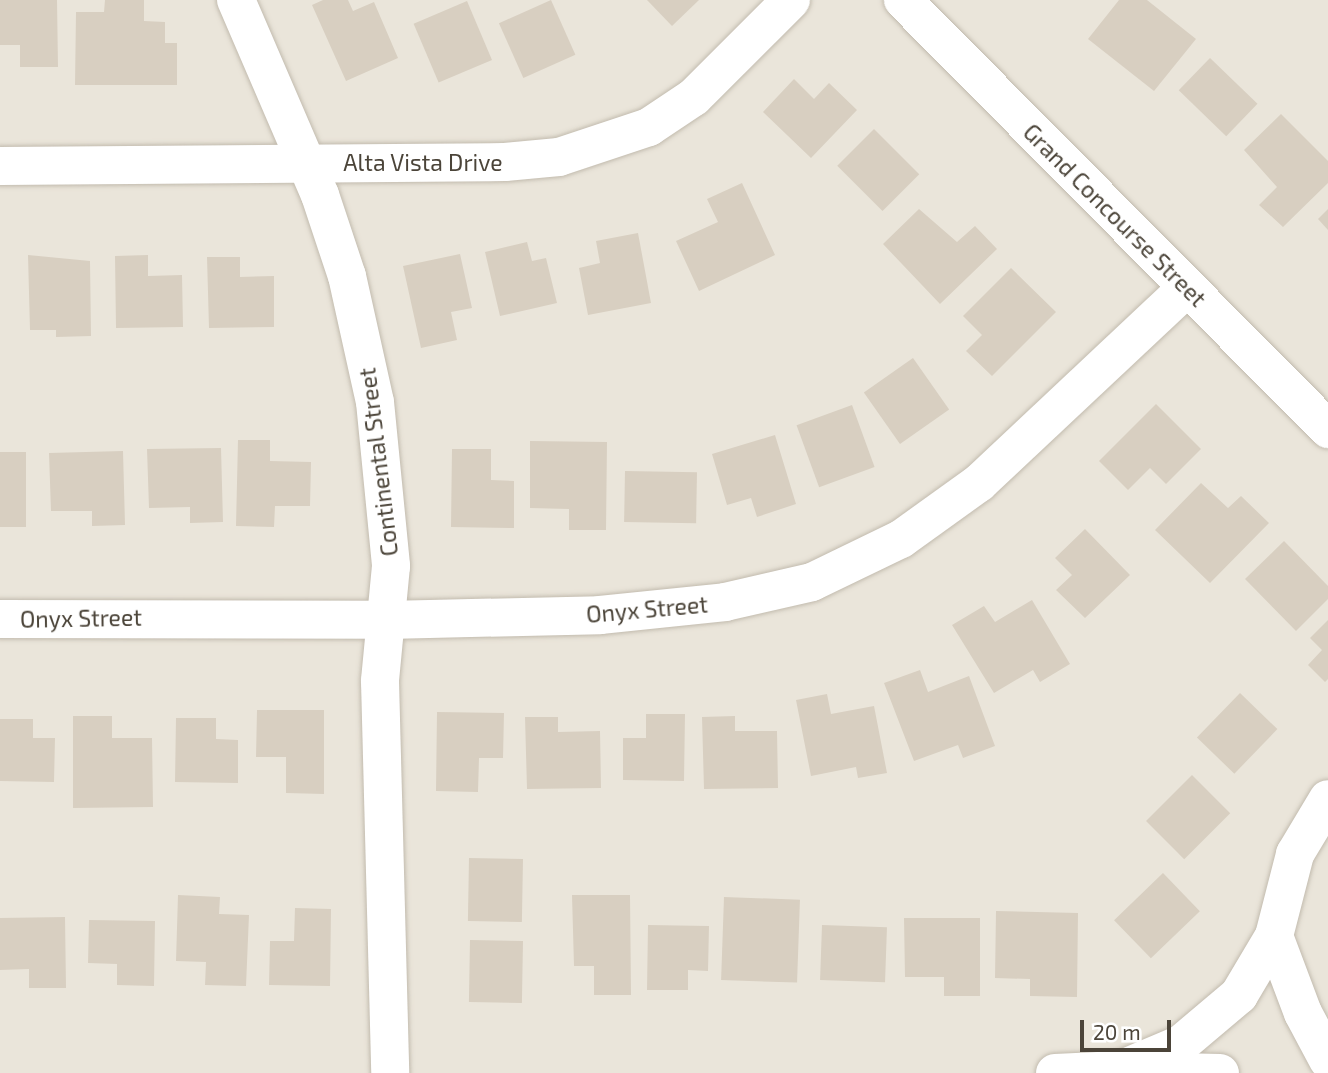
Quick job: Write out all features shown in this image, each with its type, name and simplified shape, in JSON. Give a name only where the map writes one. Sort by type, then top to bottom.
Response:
[{"type":"street","name":"Continental Street","points":[[236,0],[309,163],[347,276],[375,402],[388,516],[387,620],[380,681],[390,1073]]},
{"type":"street","name":"Alta Vista Drive","points":[[0,166],[505,162],[559,157],[649,127],[694,97],[791,0]]},
{"type":"street","name":"Grand Concourse Street","points":[[903,0],[1328,429]]},
{"type":"street","name":"Onyx Street","points":[[0,619],[387,620],[600,615],[725,602],[812,582],[901,539],[979,483],[1187,288]]},
{"type":"street","points":[[1120,1070],[1181,1044],[1210,1023],[1239,995],[1274,936],[1295,854],[1328,799]]},
{"type":"street","points":[[1274,936],[1303,1013],[1328,1060]]},
{"type":"street","points":[[1055,1073],[1120,1070],[1220,1073]]},
{"type":"shaded area","points":[[0,0],[1328,0],[1328,1073],[0,1073]]},
{"type":"building","points":[[0,0],[57,0],[58,67],[20,67],[20,45],[0,45]]},
{"type":"building","points":[[105,0],[144,0],[144,21],[165,22],[165,43],[177,43],[177,85],[75,85],[76,12],[104,12]]},
{"type":"building","points":[[323,0],[348,0],[353,11],[374,2],[398,58],[346,81],[312,5]]},
{"type":"building","points":[[551,0],[575,55],[523,78],[499,23]]},
{"type":"building","points":[[647,0],[699,0],[672,26]]},
{"type":"building","points":[[1119,0],[1147,0],[1196,39],[1154,91],[1088,39]]},
{"type":"building","points":[[467,1],[492,60],[439,83],[414,24]]},
{"type":"building","points":[[1210,58],[1257,104],[1226,136],[1179,90]]},
{"type":"building","points":[[794,79],[814,99],[829,83],[857,110],[811,158],[763,112]]},
{"type":"building","points":[[1281,114],[1328,161],[1328,183],[1283,227],[1259,205],[1277,187],[1244,150]]},
{"type":"building","points":[[874,129],[919,174],[882,211],[837,166]]},
{"type":"building","points":[[742,183],[775,255],[699,291],[676,241],[718,222],[707,199]]},
{"type":"building","points":[[919,209],[957,242],[975,226],[997,249],[940,304],[883,244]]},
{"type":"building","points":[[1328,209],[1328,230],[1318,219]]},
{"type":"building","points":[[638,233],[651,303],[588,315],[579,268],[600,263],[596,241]]},
{"type":"building","points":[[527,242],[532,261],[546,258],[557,303],[500,316],[485,252]]},
{"type":"building","points":[[460,254],[472,308],[451,312],[457,340],[421,348],[403,266]]},
{"type":"building","points":[[28,255],[90,261],[91,336],[56,337],[56,330],[30,330]]},
{"type":"building","points":[[148,255],[148,276],[182,275],[183,327],[116,328],[115,256]]},
{"type":"building","points":[[207,257],[240,257],[240,277],[274,276],[274,327],[209,328]]},
{"type":"building","points":[[1011,268],[1056,312],[992,376],[966,351],[982,335],[963,316]]},
{"type":"building","points":[[913,358],[949,410],[900,444],[864,392]]},
{"type":"building","points":[[1156,404],[1201,449],[1166,484],[1150,468],[1128,490],[1099,461]]},
{"type":"building","points":[[852,405],[875,467],[819,487],[797,425]]},
{"type":"building","points":[[775,435],[796,504],[757,517],[751,498],[727,505],[712,454]]},
{"type":"building","points":[[238,440],[270,440],[270,461],[311,462],[310,506],[275,506],[274,527],[236,526]]},
{"type":"building","points":[[530,441],[607,442],[606,530],[569,530],[569,509],[530,508]]},
{"type":"building","points":[[221,448],[223,522],[190,523],[190,507],[149,508],[147,449]]},
{"type":"building","points":[[452,449],[491,449],[491,480],[514,481],[514,528],[451,527]]},
{"type":"building","points":[[123,451],[125,525],[92,526],[92,511],[51,511],[49,453]]},
{"type":"building","points":[[0,452],[26,452],[26,527],[0,527]]},
{"type":"building","points":[[625,471],[697,472],[696,523],[624,522]]},
{"type":"building","points":[[1201,483],[1228,508],[1241,496],[1269,523],[1210,583],[1155,530]]},
{"type":"building","points":[[1085,529],[1130,575],[1085,618],[1056,590],[1072,575],[1055,558]]},
{"type":"building","points":[[1284,541],[1328,586],[1328,599],[1296,631],[1245,579]]},
{"type":"building","points":[[1032,600],[1070,664],[1040,682],[1033,670],[994,693],[952,625],[984,606],[995,622]]},
{"type":"building","points":[[1328,620],[1328,679],[1325,682],[1308,665],[1322,650],[1310,638]]},
{"type":"building","points":[[920,670],[928,692],[969,676],[995,746],[963,758],[958,745],[914,761],[884,683]]},
{"type":"building","points":[[1240,693],[1277,729],[1234,774],[1197,738]]},
{"type":"building","points":[[827,694],[831,714],[874,706],[887,773],[858,778],[856,767],[811,776],[796,700]]},
{"type":"building","points":[[257,710],[324,710],[324,794],[286,793],[286,757],[256,757]]},
{"type":"building","points":[[437,712],[504,713],[503,758],[479,758],[478,792],[436,791]]},
{"type":"building","points":[[646,714],[685,714],[684,781],[623,780],[623,738],[646,738]]},
{"type":"building","points":[[73,716],[112,716],[112,738],[152,738],[153,807],[73,808]]},
{"type":"building","points":[[735,716],[735,731],[777,731],[778,788],[704,789],[702,717]]},
{"type":"building","points":[[525,717],[558,717],[558,732],[600,731],[601,788],[527,789]]},
{"type":"building","points":[[176,718],[216,718],[216,739],[238,740],[238,783],[175,782]]},
{"type":"building","points":[[0,719],[33,719],[33,738],[55,738],[54,782],[0,781]]},
{"type":"building","points":[[1192,775],[1230,813],[1184,859],[1146,821]]},
{"type":"building","points":[[469,858],[523,859],[522,922],[468,921]]},
{"type":"building","points":[[1163,873],[1200,911],[1151,958],[1114,920]]},
{"type":"building","points":[[178,895],[220,897],[219,914],[249,915],[246,986],[205,985],[206,962],[176,961]]},
{"type":"building","points":[[572,895],[630,895],[631,995],[594,995],[594,966],[574,966]]},
{"type":"building","points":[[724,897],[800,900],[797,983],[721,980]]},
{"type":"building","points":[[295,908],[331,909],[330,986],[269,985],[270,941],[294,941]]},
{"type":"building","points":[[996,911],[1078,913],[1077,997],[1030,996],[1030,979],[995,978]]},
{"type":"building","points":[[65,917],[66,988],[29,988],[29,969],[0,970],[0,918]]},
{"type":"building","points":[[904,918],[980,918],[980,996],[944,996],[944,977],[905,977]]},
{"type":"building","points":[[89,920],[155,921],[154,986],[117,985],[117,964],[88,963]]},
{"type":"building","points":[[648,925],[709,926],[708,971],[688,970],[688,990],[647,990]]},
{"type":"building","points":[[822,925],[887,927],[885,982],[820,980]]},
{"type":"building","points":[[470,940],[523,941],[522,1003],[469,1002]]}]
